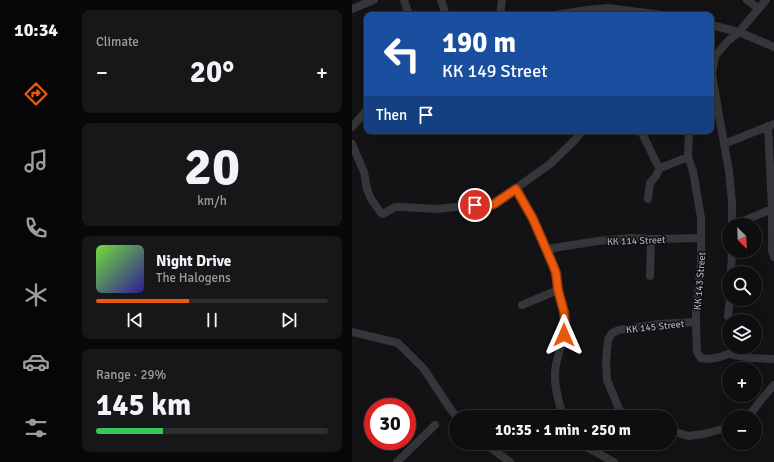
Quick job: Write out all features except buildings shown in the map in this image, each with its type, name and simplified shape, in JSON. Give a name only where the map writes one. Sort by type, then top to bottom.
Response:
[{"type":"street","points":[[352,9],[374,0]]},
{"type":"street","points":[[404,0],[409,12]]},
{"type":"street","points":[[440,0],[445,12]]},
{"type":"street","points":[[500,12],[502,0]]},
{"type":"street","points":[[609,10],[618,0]]},
{"type":"street","points":[[747,0],[758,8]]},
{"type":"street","points":[[714,62],[715,56],[728,40],[739,32],[766,0]]},
{"type":"street","points":[[574,12],[587,10],[630,12]]},
{"type":"street","points":[[714,26],[739,32],[774,47]]},
{"type":"street","points":[[714,105],[729,171],[733,218]]},
{"type":"street","points":[[352,127],[364,113]]},
{"type":"street","points":[[724,144],[771,125],[773,208],[772,251],[774,257]]},
{"type":"street","points":[[352,144],[364,172],[367,189],[371,199],[383,214],[395,207],[437,209],[475,205],[488,206],[501,200],[550,164],[580,134]]},
{"type":"street","points":[[642,134],[657,164],[660,167]]},
{"type":"street","name":"KK 143 Street","points":[[689,134],[688,157],[698,195],[701,218],[701,263],[696,310],[697,352],[701,358],[709,359],[728,354],[750,358],[774,359]]},
{"type":"street","points":[[660,167],[664,167],[688,157]]},
{"type":"street","points":[[648,199],[650,183],[656,176],[660,167]]},
{"type":"street","points":[[516,189],[533,219],[547,249],[556,273],[558,290],[564,312],[564,335],[555,371],[555,384],[561,410]]},
{"type":"street","points":[[749,218],[773,208]]},
{"type":"street","name":"KK 114 Street","points":[[547,249],[598,241],[631,238],[701,238]]},
{"type":"street","points":[[650,276],[651,239]]},
{"type":"street","points":[[522,305],[558,290]]},
{"type":"street","name":"KK 145 Street","points":[[620,410],[607,380],[606,362],[608,340],[612,333],[619,330],[659,324],[696,322]]},
{"type":"street","points":[[352,332],[398,343],[424,369],[451,410]]},
{"type":"street","points":[[754,410],[774,385]]},
{"type":"street","points":[[396,462],[435,425]]},
{"type":"street","points":[[677,432],[688,436],[704,434],[722,429]]},
{"type":"street","points":[[494,450],[510,462]]},
{"type":"street","points":[[592,450],[614,462]]},
{"type":"route","points":[[475,205],[488,206],[494,204],[516,189],[533,219],[556,273],[560,301],[564,312],[564,335]]}]
